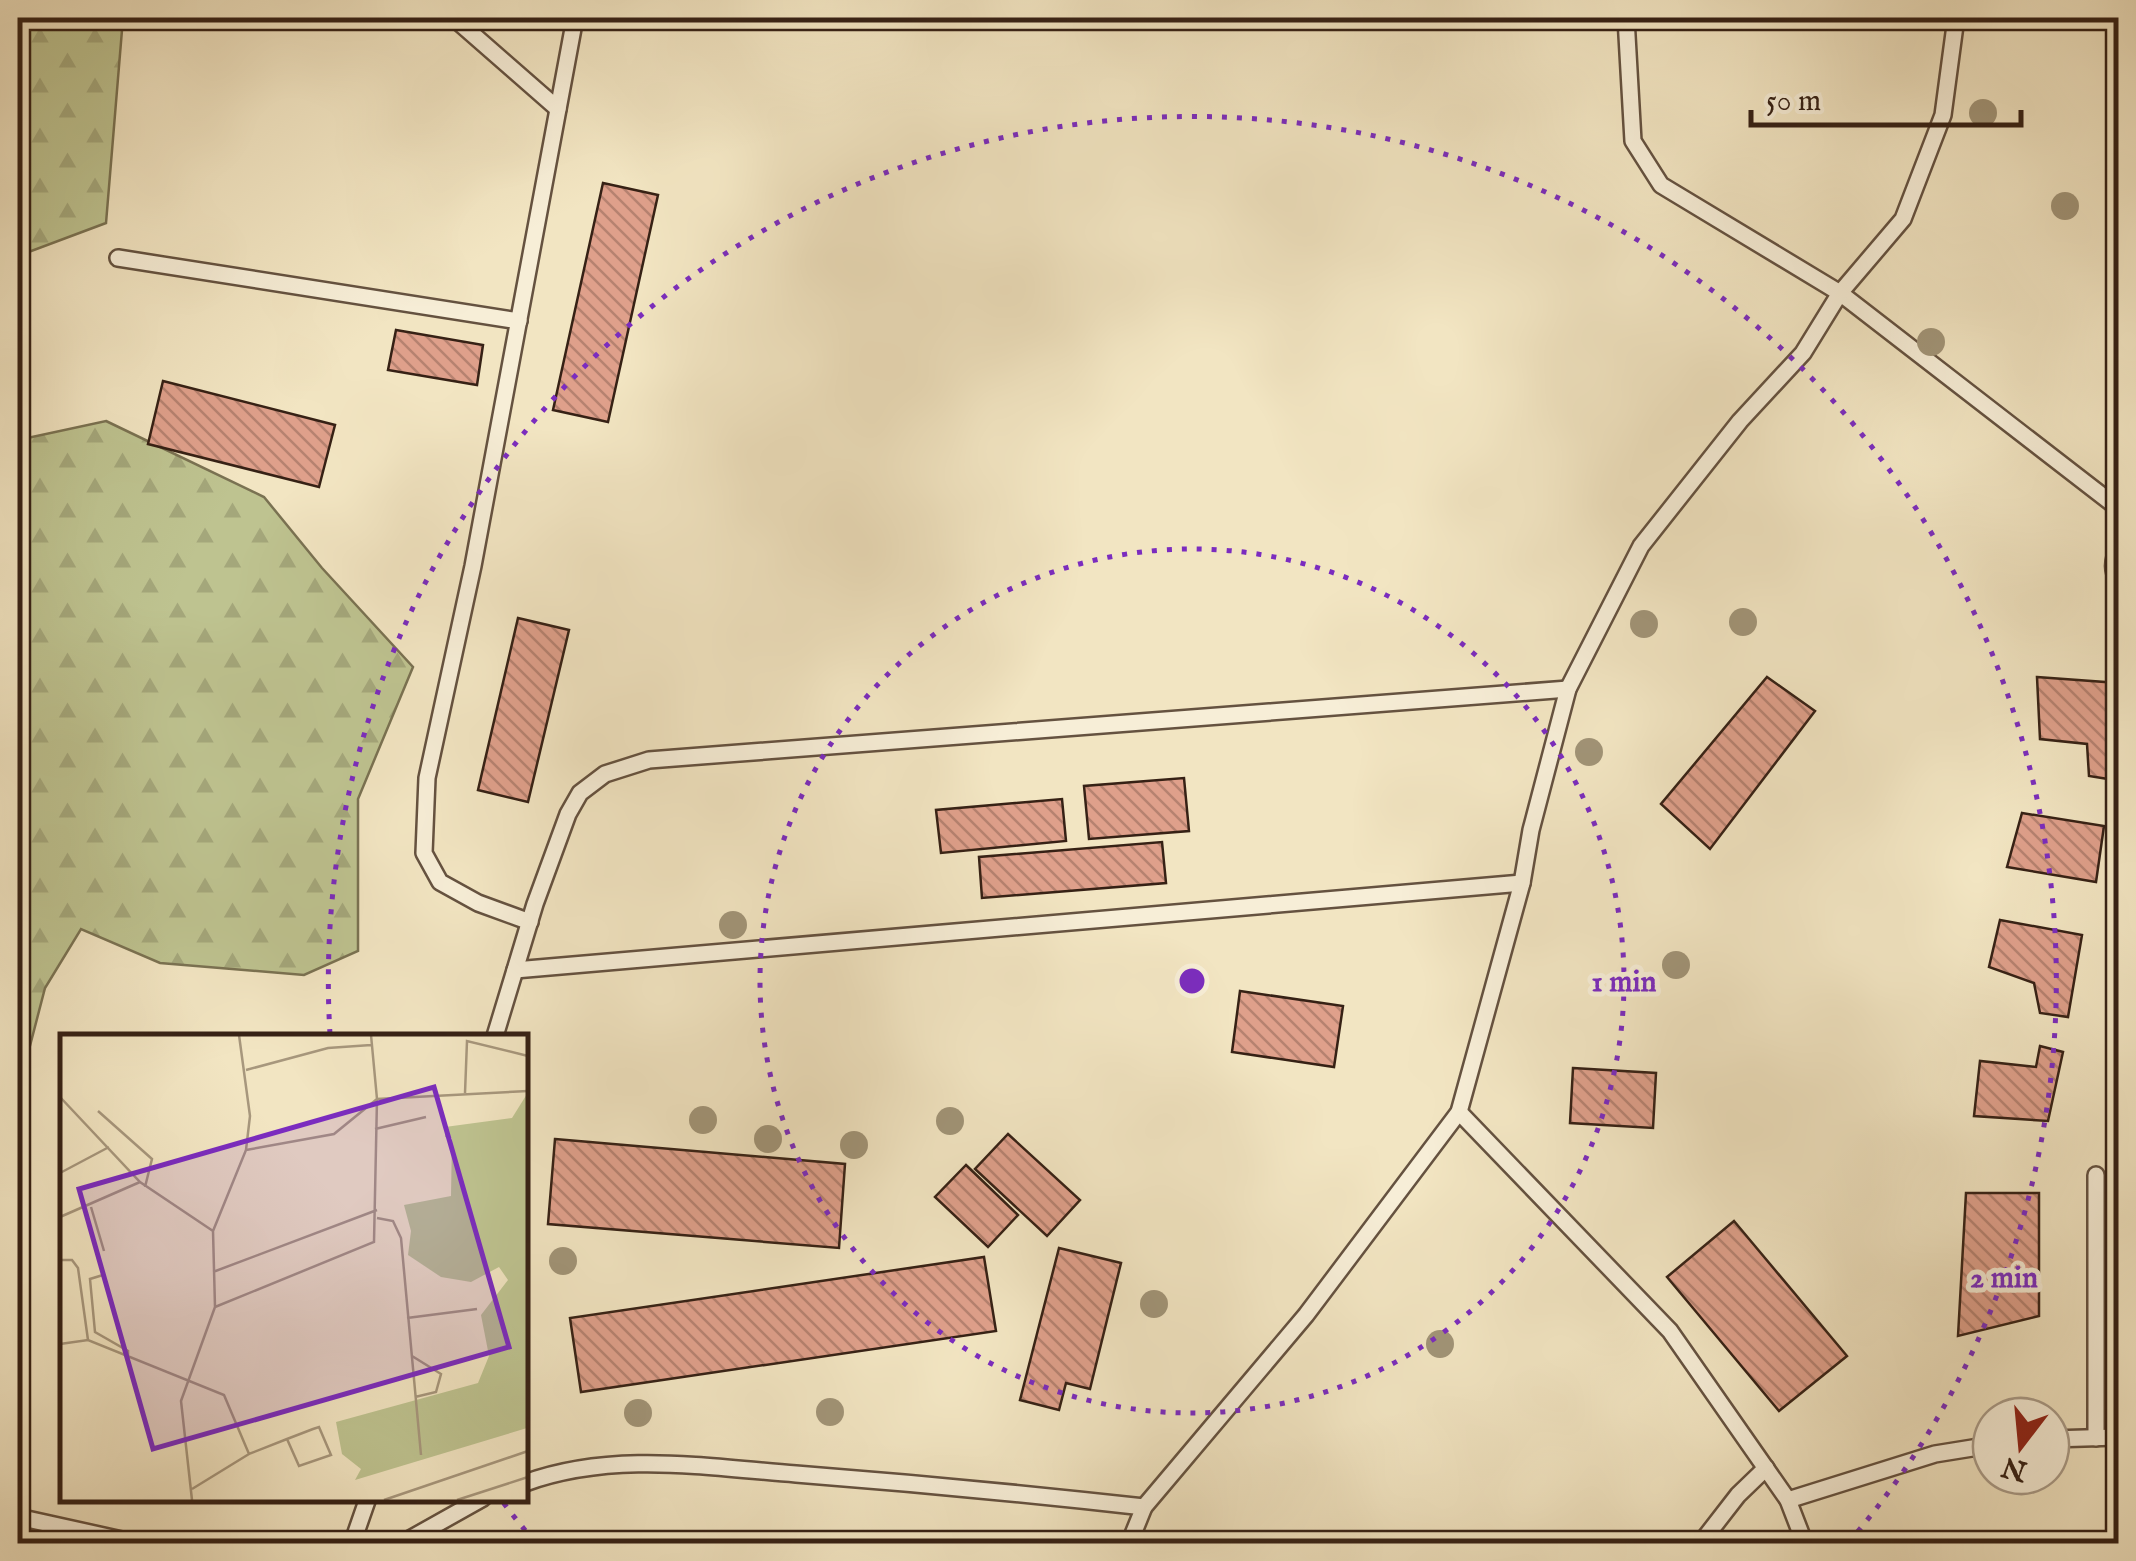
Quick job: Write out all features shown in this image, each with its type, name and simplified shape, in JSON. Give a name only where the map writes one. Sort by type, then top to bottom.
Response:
[{"type":"lane","points":[[454,18],[558,109]]},
{"type":"lane","points":[[530,922],[478,903],[440,882],[424,852],[427,778],[473,566],[575,18]]},
{"type":"lane","points":[[1626,18],[1633,141],[1660,185],[1840,293],[2118,508]]},
{"type":"lane","points":[[1128,1544],[1144,1507],[1306,1315],[1459,1112],[1522,882],[1530,830],[1568,689],[1641,546],[1740,421],[1803,353],[1840,293],[1904,219],[1943,115],[1956,18]]},
{"type":"lane","points":[[118,258],[519,321]]},
{"type":"lane","points":[[2118,550],[2113,572],[2118,581]]},
{"type":"lane","points":[[496,1034],[568,814],[580,793],[605,774],[649,760],[1568,689]]},
{"type":"lane","points":[[515,970],[1522,882]]},
{"type":"lane","points":[[1459,1112],[1670,1331],[1788,1500],[1805,1544]]},
{"type":"lane","points":[[2096,1175],[2096,1438]]},
{"type":"lane","points":[[2071,1439],[2118,1437]]},
{"type":"lane","points":[[1788,1500],[1935,1454],[1971,1448]]},
{"type":"lane","points":[[528,1481],[560,1470],[632,1462],[947,1486],[1144,1507]]},
{"type":"lane","points":[[1700,1544],[1738,1495],[1766,1468]]},
{"type":"lane","points":[[352,1544],[367,1501]]},
{"type":"lane","points":[[401,1544],[478,1501]]},
{"type":"lane","points":[[18,1516],[140,1544]]},
{"type":"green space","points":[[18,18],[123,18],[106,223],[18,256]]},
{"type":"green space","points":[[106,421],[264,497],[322,568],[413,667],[358,799],[358,951],[304,975],[160,963],[81,929],[45,988],[18,1092],[18,440]]},
{"type":"building","points":[[603,183],[658,195],[608,422],[553,410]]},
{"type":"building","points":[[396,330],[483,345],[477,385],[388,370]]},
{"type":"building","points":[[163,381],[335,425],[319,487],[148,444]]},
{"type":"building","points":[[518,618],[569,630],[528,802],[478,790]]},
{"type":"building","points":[[1767,677],[1815,711],[1710,849],[1661,804]]},
{"type":"building","points":[[2037,677],[2118,683],[2108,779],[2089,776],[2087,744],[2040,739]]},
{"type":"building","points":[[1184,778],[1189,831],[1089,839],[1084,786]]},
{"type":"building","points":[[1062,799],[1066,841],[941,853],[936,810]]},
{"type":"building","points":[[2022,813],[2104,826],[2096,882],[2007,867]]},
{"type":"building","points":[[1162,842],[1166,883],[982,898],[979,857]]},
{"type":"building","points":[[2000,920],[2082,935],[2068,1017],[2040,1013],[2034,983],[1989,967]]},
{"type":"building","points":[[1240,991],[1343,1006],[1334,1067],[1232,1052]]},
{"type":"building","points":[[2040,1046],[2063,1052],[2048,1121],[1974,1116],[1980,1061],[2036,1067]]},
{"type":"building","points":[[1573,1068],[1656,1073],[1653,1128],[1570,1123]]},
{"type":"building","points":[[1008,1134],[1080,1200],[1047,1236],[975,1169]]},
{"type":"building","points":[[555,1139],[845,1164],[839,1248],[548,1224]]},
{"type":"building","points":[[966,1165],[1018,1215],[988,1247],[935,1197]]},
{"type":"building","points":[[1966,1193],[2039,1193],[2039,1316],[1958,1336]]},
{"type":"building","points":[[1734,1221],[1847,1356],[1779,1411],[1667,1277]]},
{"type":"building","points":[[1059,1248],[1121,1263],[1090,1389],[1066,1383],[1059,1410],[1020,1400]]},
{"type":"building","points":[[984,1257],[996,1331],[581,1392],[570,1318]]},
{"type":"building","points":[[600,1535],[710,1538],[710,1544],[600,1544]]}]
